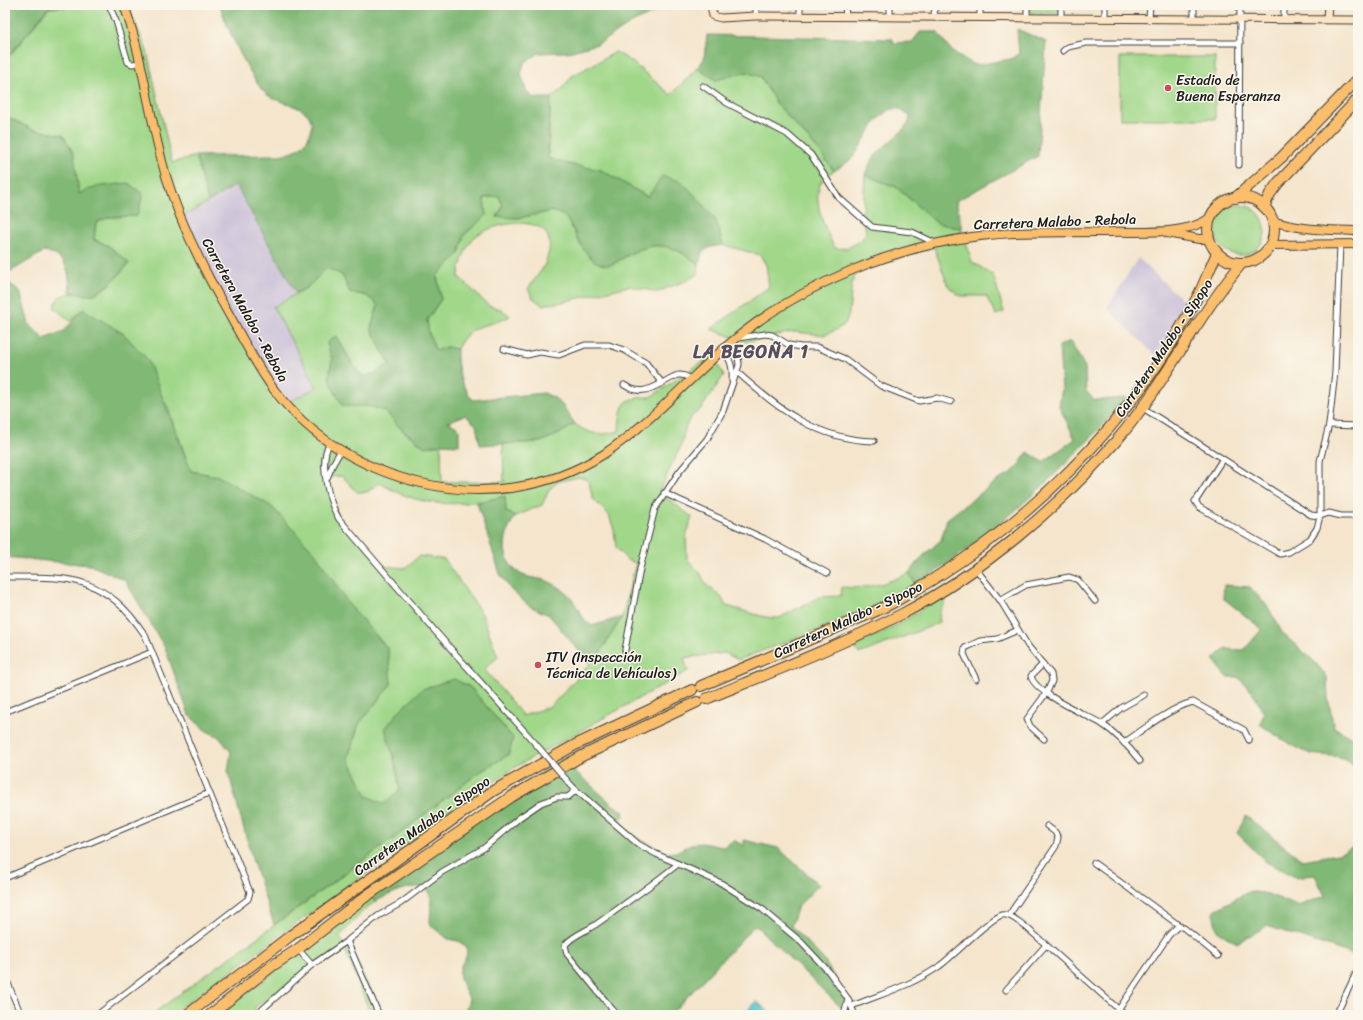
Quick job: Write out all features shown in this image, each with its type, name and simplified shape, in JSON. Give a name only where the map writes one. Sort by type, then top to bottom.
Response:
[{"type":"highway","points":[[1235,198],[1248,198],[1264,207],[1272,221],[1273,233],[1270,244],[1258,258],[1242,263],[1228,260],[1216,252],[1209,239],[1208,225],[1210,218],[1220,205],[1235,198],[1282,157],[1358,78]]},
{"type":"highway","points":[[1264,207],[1270,194],[1278,183],[1358,99]]},
{"type":"highway","name":"Carretera Malabo - Sipopo","points":[[187,1015],[290,936],[493,791],[575,745],[696,688],[895,602],[954,567],[1008,526],[1066,474],[1104,434],[1132,400],[1187,315],[1199,293],[1216,252]]},
{"type":"highway","name":"Carretera Malabo - Sipopo","points":[[210,1015],[272,966],[298,949],[365,897],[517,793],[582,756],[702,700],[796,662],[902,614],[976,569],[1074,486],[1116,441],[1143,408],[1222,287],[1242,263]]},
{"type":"main road","name":"Carretera Malabo - Rebola","points":[[124,5],[141,63],[150,116],[166,176],[182,222],[207,275],[273,389],[298,418],[330,444],[373,468],[405,480],[444,488],[475,492],[503,490],[541,483],[576,469],[604,454],[635,430],[692,379],[722,349],[769,313],[804,292],[861,267],[936,244],[971,237],[1012,233],[1160,231],[1192,226],[1210,218]]},
{"type":"main road","points":[[1272,221],[1289,226],[1311,229],[1358,231]]},
{"type":"main road","name":"Carretera Malabo - Rebola","points":[[1160,231],[1199,239],[1209,239]]},
{"type":"main road","points":[[1270,244],[1358,244]]},
{"type":"street","points":[[109,5],[116,21],[128,62],[132,64],[141,63]]},
{"type":"street","points":[[710,5],[713,16],[716,18],[800,16],[1327,18],[1358,20]]},
{"type":"street","points":[[756,5],[756,16]]},
{"type":"street","points":[[800,5],[800,16]]},
{"type":"street","points":[[846,5],[846,17]]},
{"type":"street","points":[[890,5],[890,17]]},
{"type":"street","points":[[934,5],[934,17]]},
{"type":"street","points":[[980,5],[980,17]]},
{"type":"street","points":[[1027,5],[1027,17]]},
{"type":"street","points":[[1061,5],[1061,17]]},
{"type":"street","points":[[1105,5],[1105,18]]},
{"type":"street","points":[[1150,5],[1150,18]]},
{"type":"street","points":[[1194,5],[1194,18]]},
{"type":"street","points":[[1240,5],[1240,165]]},
{"type":"street","points":[[1284,5],[1284,18]]},
{"type":"street","points":[[1327,18],[1328,5]]},
{"type":"street","points":[[1063,51],[1068,47],[1086,43],[1240,43]]},
{"type":"street","points":[[703,86],[727,103],[787,134],[811,155],[839,198],[872,227],[912,232],[936,244]]},
{"type":"street","points":[[1222,460],[1196,499],[1196,504],[1280,554],[1285,554],[1314,535],[1320,516],[1320,461],[1329,425],[1335,372],[1340,244]]},
{"type":"street","points":[[625,650],[640,569],[655,509],[664,493],[714,427],[723,411],[732,384],[738,372],[739,360],[734,340],[765,334],[772,335],[789,345],[817,347],[845,359],[881,386],[919,401],[937,398],[951,402]]},
{"type":"street","points":[[504,350],[527,355],[540,352],[559,355],[585,345],[609,345],[624,350],[646,363],[662,384]]},
{"type":"street","points":[[722,349],[728,356],[732,367],[732,384]]},
{"type":"street","points":[[738,372],[783,411],[802,423],[846,439],[874,441]]},
{"type":"street","points":[[624,385],[639,392],[662,384],[678,374],[682,374],[692,379]]},
{"type":"street","points":[[1143,408],[1222,460],[1312,515],[1320,516],[1329,512],[1341,516],[1358,516]]},
{"type":"street","points":[[1329,425],[1358,426]]},
{"type":"street","points":[[330,444],[324,457],[324,465],[331,503],[339,519],[435,631],[571,785],[638,844],[721,883],[762,909],[801,942],[829,972],[848,999],[855,1015]]},
{"type":"street","points":[[327,478],[341,450]]},
{"type":"street","points":[[664,493],[766,539],[827,573]]},
{"type":"street","points":[[976,569],[1000,600],[1028,646],[1052,677],[1047,692],[1026,719],[1030,726],[1044,739]]},
{"type":"street","points":[[1000,600],[1026,585],[1069,576],[1078,580],[1095,602]]},
{"type":"street","points":[[5,577],[53,577],[90,584],[119,603],[132,615],[145,635],[250,892],[250,896],[146,979],[97,1015]]},
{"type":"street","points":[[976,679],[964,654],[965,648],[980,641],[1005,636],[1018,630]]},
{"type":"street","points":[[5,712],[152,652]]},
{"type":"street","points":[[1043,664],[1033,673],[1032,678],[1047,692],[1069,708],[1102,724],[1124,743],[1140,761]]},
{"type":"street","points":[[1102,724],[1121,708],[1144,695]]},
{"type":"street","points":[[1124,743],[1148,726],[1193,702],[1244,730],[1250,740]]},
{"type":"street","points":[[256,1015],[312,966],[347,942],[378,916],[401,903],[442,872],[484,848],[529,811],[549,800],[568,797],[576,790]]},
{"type":"street","points":[[5,878],[209,793]]},
{"type":"street","points":[[1009,915],[1056,846],[1058,838],[1055,832],[1047,826]]},
{"type":"street","points":[[1094,863],[1218,956]]},
{"type":"street","points":[[617,1015],[567,954],[564,946],[568,941],[594,926],[642,893],[678,864]]},
{"type":"street","points":[[852,1006],[912,981],[938,968],[991,922],[1002,915],[1009,915],[1046,945],[1125,1015]]},
{"type":"street","points":[[1119,1009],[1169,935],[1178,926],[1180,926]]},
{"type":"street","points":[[347,942],[379,1015]]},
{"type":"street","points":[[1006,990],[1046,945]]},
{"type":"street","points":[[298,949],[312,966]]},
{"type":"street","points":[[1336,1015],[1351,988],[1358,969]]},
{"type":"street","points":[[5,976],[21,1015]]},
{"type":"street","points":[[844,1015],[848,999]]},
{"type":"shaded area","points":[[236,185],[296,293],[273,307],[317,387],[285,405],[256,364],[181,218]]},
{"type":"shaded area","points":[[1138,258],[1188,305],[1155,355],[1107,308]]},
{"type":"green space","points":[[5,5],[68,5],[67,7],[48,8],[5,61]]},
{"type":"green space","points":[[68,5],[128,5],[147,51],[172,163],[196,156],[208,202],[181,218],[256,364],[285,404],[317,387],[273,307],[308,287],[327,268],[342,275],[350,292],[367,296],[378,305],[371,328],[381,349],[390,363],[377,373],[363,377],[353,365],[336,336],[327,344],[332,359],[329,378],[344,406],[369,406],[385,411],[401,429],[425,447],[441,444],[442,482],[504,482],[503,444],[540,442],[559,434],[575,424],[580,428],[596,434],[607,434],[619,431],[624,404],[628,401],[641,397],[651,397],[712,355],[724,375],[701,409],[692,416],[686,425],[681,446],[659,492],[692,517],[686,537],[687,559],[699,571],[707,586],[720,595],[726,606],[759,615],[779,618],[819,597],[841,596],[842,587],[868,587],[893,580],[909,573],[916,585],[852,617],[738,660],[725,653],[684,658],[688,671],[512,769],[171,1015],[151,1015],[398,835],[477,774],[509,754],[513,738],[470,687],[454,679],[386,729],[394,758],[400,790],[384,804],[367,796],[348,758],[359,724],[391,684],[388,649],[350,606],[218,476],[191,471],[167,405],[83,309],[70,321],[54,307],[59,297],[64,295],[90,295],[101,291],[129,264],[109,246],[94,239],[96,223],[109,217],[137,216],[143,194],[94,187],[79,194],[76,178],[63,135],[34,130],[5,116],[5,61],[49,8],[66,7]],"holes":[[[342,476],[357,492],[367,492],[380,483],[411,498],[441,503],[456,504],[488,500],[505,496],[506,512],[516,516],[542,505],[549,490],[557,482],[579,477],[585,479],[589,483],[593,499],[609,515],[614,530],[616,547],[627,560],[636,563],[622,617],[600,653],[551,706],[523,716],[484,669],[498,657],[482,614],[444,559],[419,556],[405,568],[382,566],[338,516],[327,477]]]},
{"type":"green space","points":[[220,5],[668,5],[630,24],[598,44],[568,52],[539,53],[524,63],[521,74],[526,90],[534,98],[551,98],[548,132],[548,158],[567,164],[601,170],[648,197],[662,176],[682,182],[716,221],[723,245],[711,247],[702,252],[699,265],[680,252],[671,248],[654,246],[634,252],[612,264],[604,265],[590,258],[585,252],[570,224],[562,215],[553,211],[519,218],[497,217],[503,206],[499,196],[484,198],[486,216],[464,235],[459,254],[437,276],[441,299],[427,320],[429,334],[436,351],[446,347],[457,349],[458,370],[462,383],[473,400],[544,393],[555,398],[563,406],[575,424],[559,434],[540,442],[480,445],[476,425],[465,415],[448,422],[459,428],[459,445],[441,444],[425,447],[401,429],[385,411],[369,406],[343,406],[329,378],[332,359],[327,343],[336,336],[353,365],[363,377],[377,373],[390,363],[381,349],[371,328],[378,305],[367,296],[350,292],[342,275],[327,268],[308,287],[296,293],[236,185],[208,202],[196,156],[284,154],[301,147],[304,144],[309,136],[312,125],[310,117],[304,111],[269,96],[262,90],[250,72],[238,49]]},
{"type":"green space","points":[[1030,5],[1060,5],[1060,13],[1030,13]]},
{"type":"green space","points":[[1017,29],[1046,42],[1038,156],[956,201],[962,229],[937,223],[896,187],[865,175],[868,166],[873,159],[909,122],[910,116],[901,110],[892,109],[885,113],[873,126],[854,156],[834,171],[820,152],[776,103],[761,77],[746,72],[716,80],[697,68],[704,59],[707,35],[893,39],[893,43],[912,42],[920,32],[937,32],[952,51],[977,65],[1011,59],[1019,54]]},
{"type":"green space","points":[[616,52],[632,62],[671,95],[697,68],[716,80],[746,72],[761,77],[776,103],[820,152],[834,171],[825,177],[820,185],[818,195],[821,217],[834,247],[843,248],[852,246],[860,241],[866,234],[863,213],[865,175],[896,187],[937,223],[962,229],[972,262],[993,275],[1004,312],[996,315],[986,296],[960,296],[948,286],[934,247],[857,272],[852,282],[849,314],[845,324],[825,335],[793,332],[745,342],[711,329],[769,287],[766,265],[760,255],[723,245],[716,221],[682,182],[648,197],[601,170],[567,164],[548,158],[551,98],[561,90],[572,76]]},
{"type":"green space","name":"Estadio de Buena Esperanza","points":[[1120,57],[1215,57],[1215,119],[1120,119]]},
{"type":"green space","points":[[5,116],[34,130],[63,135],[74,154],[79,194],[94,187],[128,183],[143,194],[137,216],[109,217],[96,223],[94,240],[109,246],[129,263],[109,285],[91,295],[70,292],[68,272],[63,261],[53,254],[45,251],[8,273],[10,284],[20,291],[29,324],[44,339],[64,331],[83,309],[124,334],[148,360],[191,471],[218,476],[271,506],[315,553],[350,606],[388,649],[391,684],[359,724],[348,758],[367,796],[384,804],[400,790],[394,758],[385,729],[399,711],[422,689],[454,679],[470,687],[513,738],[509,754],[477,774],[398,835],[274,925],[253,862],[228,771],[231,752],[219,737],[205,730],[189,715],[165,648],[125,580],[90,565],[5,557]]},
{"type":"green space","points":[[499,196],[503,206],[497,217],[519,218],[553,211],[566,217],[580,244],[612,265],[646,247],[666,246],[687,256],[699,265],[698,274],[688,280],[657,292],[629,286],[563,302],[542,305],[533,298],[528,289],[546,262],[549,245],[547,235],[541,228],[532,224],[521,223],[497,226],[480,233],[473,239],[464,255],[460,267],[459,277],[489,306],[501,309],[510,316],[474,329],[463,340],[457,349],[446,347],[436,352],[429,334],[427,320],[441,299],[437,276],[459,254],[464,235],[486,216],[484,198]]},
{"type":"green space","points":[[1235,205],[1245,205],[1258,212],[1265,225],[1265,235],[1258,248],[1245,255],[1235,255],[1226,251],[1219,244],[1215,235],[1215,225],[1219,216],[1226,209]]},
{"type":"green space","points":[[1070,341],[1085,367],[1086,391],[1094,400],[1127,398],[1079,451],[1028,499],[975,544],[916,585],[909,573],[924,555],[941,540],[947,519],[994,483],[1014,471],[1028,452],[1043,462],[1075,439],[1059,406],[1062,389],[1059,346]]},
{"type":"green space","points":[[505,496],[506,512],[516,516],[508,530],[505,546],[508,561],[513,567],[522,575],[545,580],[560,588],[572,599],[584,619],[592,626],[622,617],[600,653],[589,663],[549,615],[529,606],[511,590],[500,574],[477,503]]},
{"type":"green space","points":[[1224,585],[1250,587],[1268,607],[1283,634],[1314,661],[1327,677],[1328,699],[1334,727],[1353,739],[1358,739],[1358,773],[1349,761],[1343,758],[1307,752],[1285,741],[1260,724],[1264,713],[1253,693],[1238,677],[1227,677],[1213,659],[1226,649],[1244,650],[1262,629],[1223,598]]},
{"type":"green space","points":[[944,595],[946,601],[940,611],[939,622],[859,654],[854,646],[897,625]]},
{"type":"green space","points":[[564,758],[576,772],[613,805],[623,811],[624,816],[620,820],[626,829],[639,839],[664,853],[676,852],[691,844],[702,843],[723,847],[734,840],[744,846],[744,840],[778,848],[819,885],[798,906],[791,926],[824,960],[852,1006],[848,1014],[755,925],[670,1015],[466,1015],[465,1010],[469,999],[459,972],[461,965],[466,958],[467,947],[458,941],[448,939],[430,925],[431,897],[427,888],[407,888],[376,901],[365,896],[476,817]]},
{"type":"green space","points":[[1246,816],[1302,860],[1338,854],[1358,845],[1358,956],[1267,926],[1237,943],[1217,931],[1213,911],[1250,891],[1268,894],[1298,906],[1325,896],[1315,875],[1295,877],[1266,862],[1237,833]]},
{"type":"green space","points":[[371,897],[376,901],[362,912],[339,937],[356,959],[381,1015],[371,1015],[345,950],[337,950],[255,1007],[254,1015],[219,1015]]},
{"type":"water","points":[[756,1001],[772,1015],[752,1015],[747,1011]]},
{"type":"place","name":"Estadio de Buena Esperanza","points":[[1168,88]]},
{"type":"place","name":"ITV (Inspección Técnica de Vehículos)","points":[[538,665]]},
{"type":"district","name":"LA BEGOÑA 1","points":[[751,352]]}]
